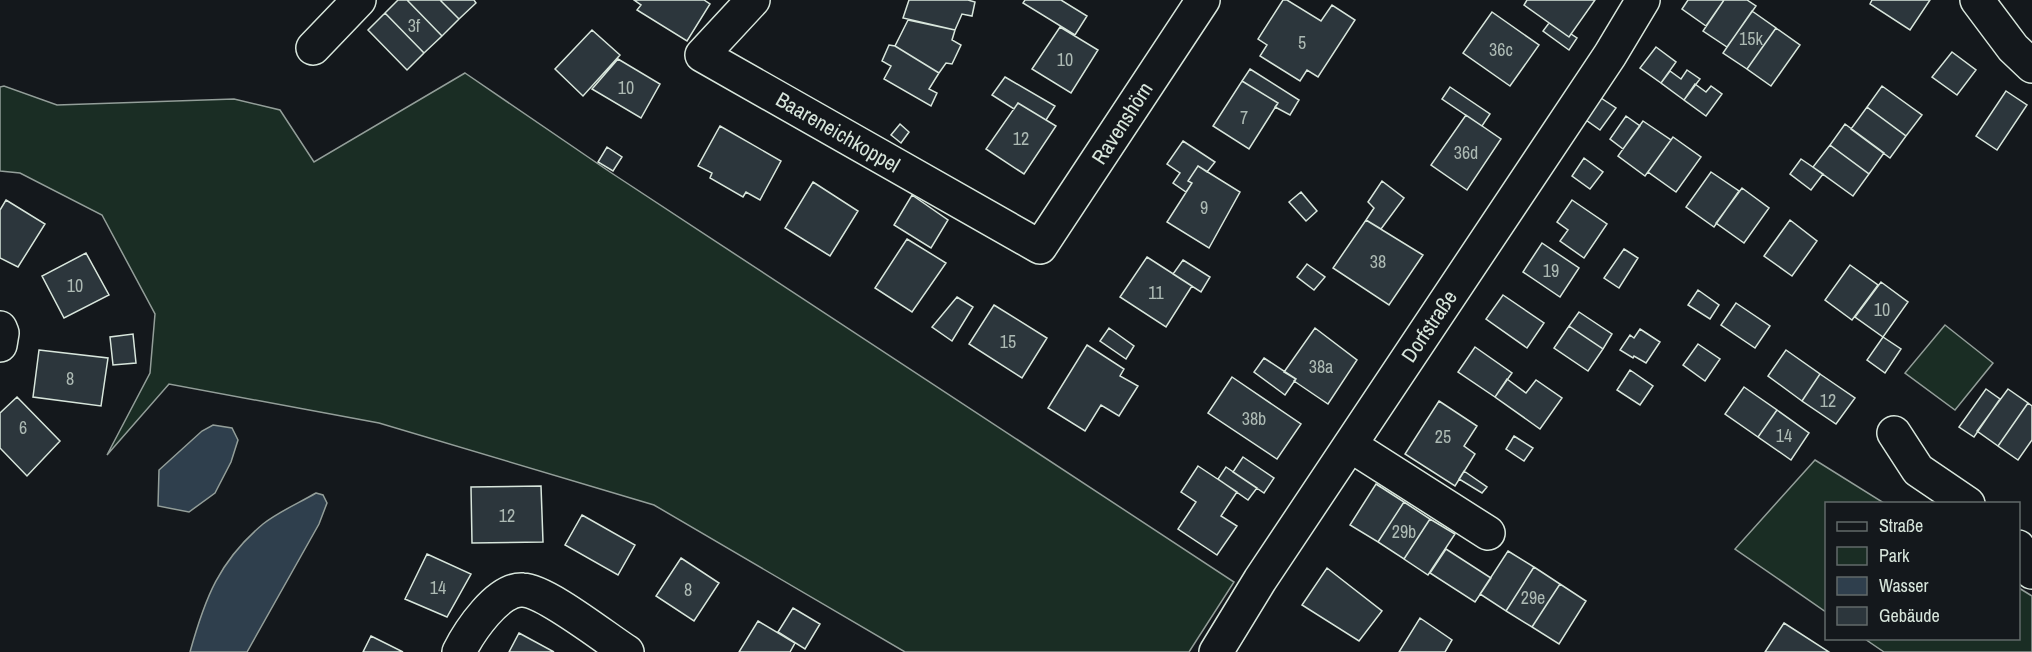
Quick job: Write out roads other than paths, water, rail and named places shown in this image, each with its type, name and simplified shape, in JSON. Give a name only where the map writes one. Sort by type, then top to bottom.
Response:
[{"type":"street","points":[[313,48],[359,0]]},
{"type":"street","name":"Baareneichkoppel","points":[[753,0],[702,55],[1040,247]]},
{"type":"street","name":"Ravenshörn","points":[[1040,247],[1203,0]]},
{"type":"street","name":"Dorfstraße","points":[[1216,652],[1260,580],[1610,55],[1643,0]]},
{"type":"street","points":[[1977,0],[2013,48],[2032,66]]},
{"type":"street","points":[[0,328],[2,333],[0,345]]},
{"type":"street","points":[[1894,433],[1918,470],[1965,502]]},
{"type":"street","points":[[1350,445],[1488,532]]},
{"type":"street","points":[[459,652],[488,607],[502,597],[522,589],[544,596],[627,652]]},
{"type":"water","points":[[213,425],[232,428],[238,440],[231,462],[215,493],[189,512],[158,506],[159,470],[202,431]]},
{"type":"water","points":[[316,493],[323,495],[327,503],[319,524],[247,652],[190,652],[208,598],[235,552],[263,524]]}]
